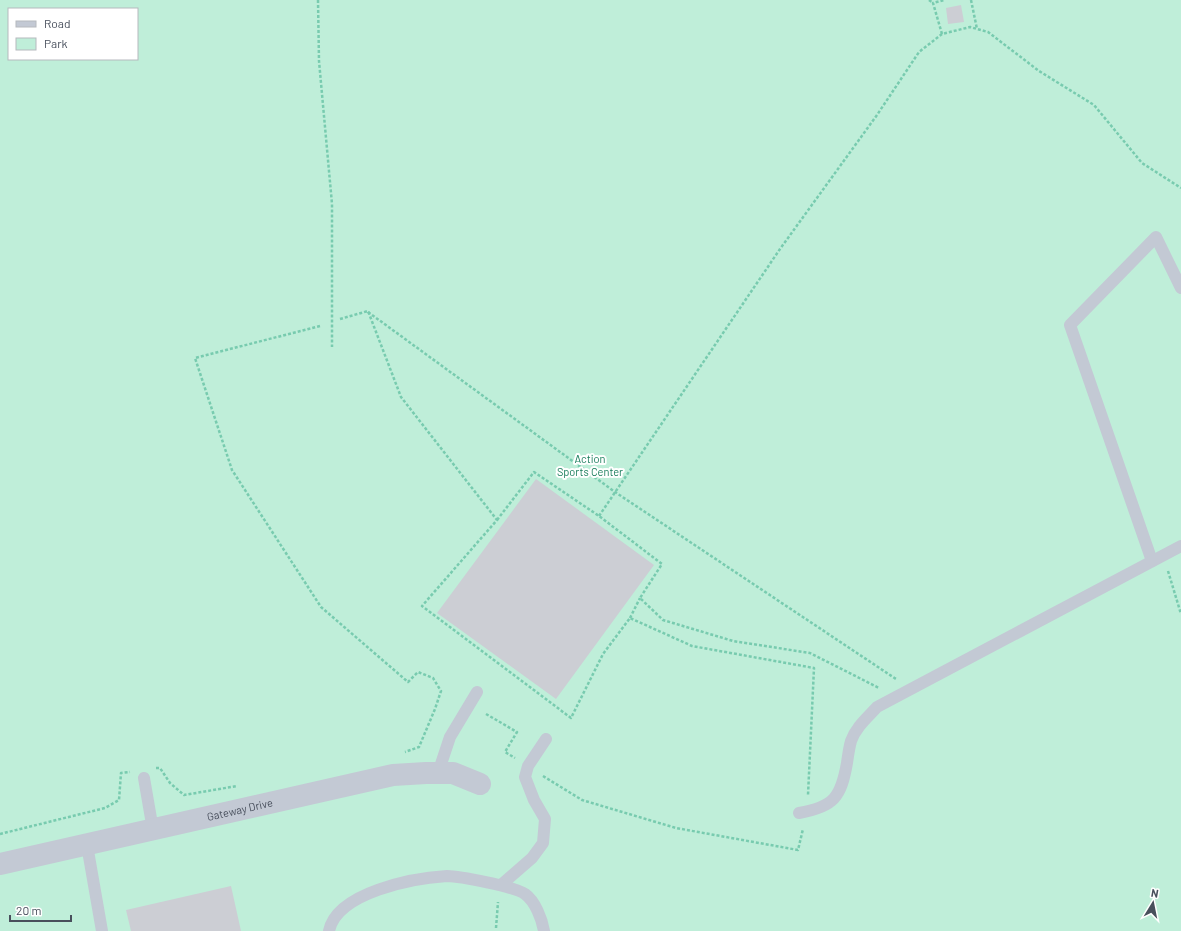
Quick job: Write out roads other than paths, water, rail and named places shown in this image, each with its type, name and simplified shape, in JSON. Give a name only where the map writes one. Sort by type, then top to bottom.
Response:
[{"type":"street","name":"Gateway Drive","points":[[0,864],[393,776],[453,773],[480,784]]},
{"type":"lane","points":[[1152,561],[1070,325],[1156,237],[1181,288]]},
{"type":"lane","points":[[799,813],[820,808],[833,800],[844,782],[851,742],[858,726],[877,707],[1181,546]]},
{"type":"lane","points":[[438,773],[450,737],[477,692]]},
{"type":"lane","points":[[501,885],[532,858],[543,843],[545,819],[534,800],[525,777],[528,766],[546,739]]},
{"type":"lane","points":[[140,775],[153,830]]},
{"type":"lane","points":[[87,845],[102,931]]},
{"type":"lane","points":[[329,931],[341,910],[362,896],[403,882],[449,876],[501,885],[524,894],[534,904],[544,931]]},
{"type":"park label","name":"Action Sports Center","points":[[590,465]]}]
